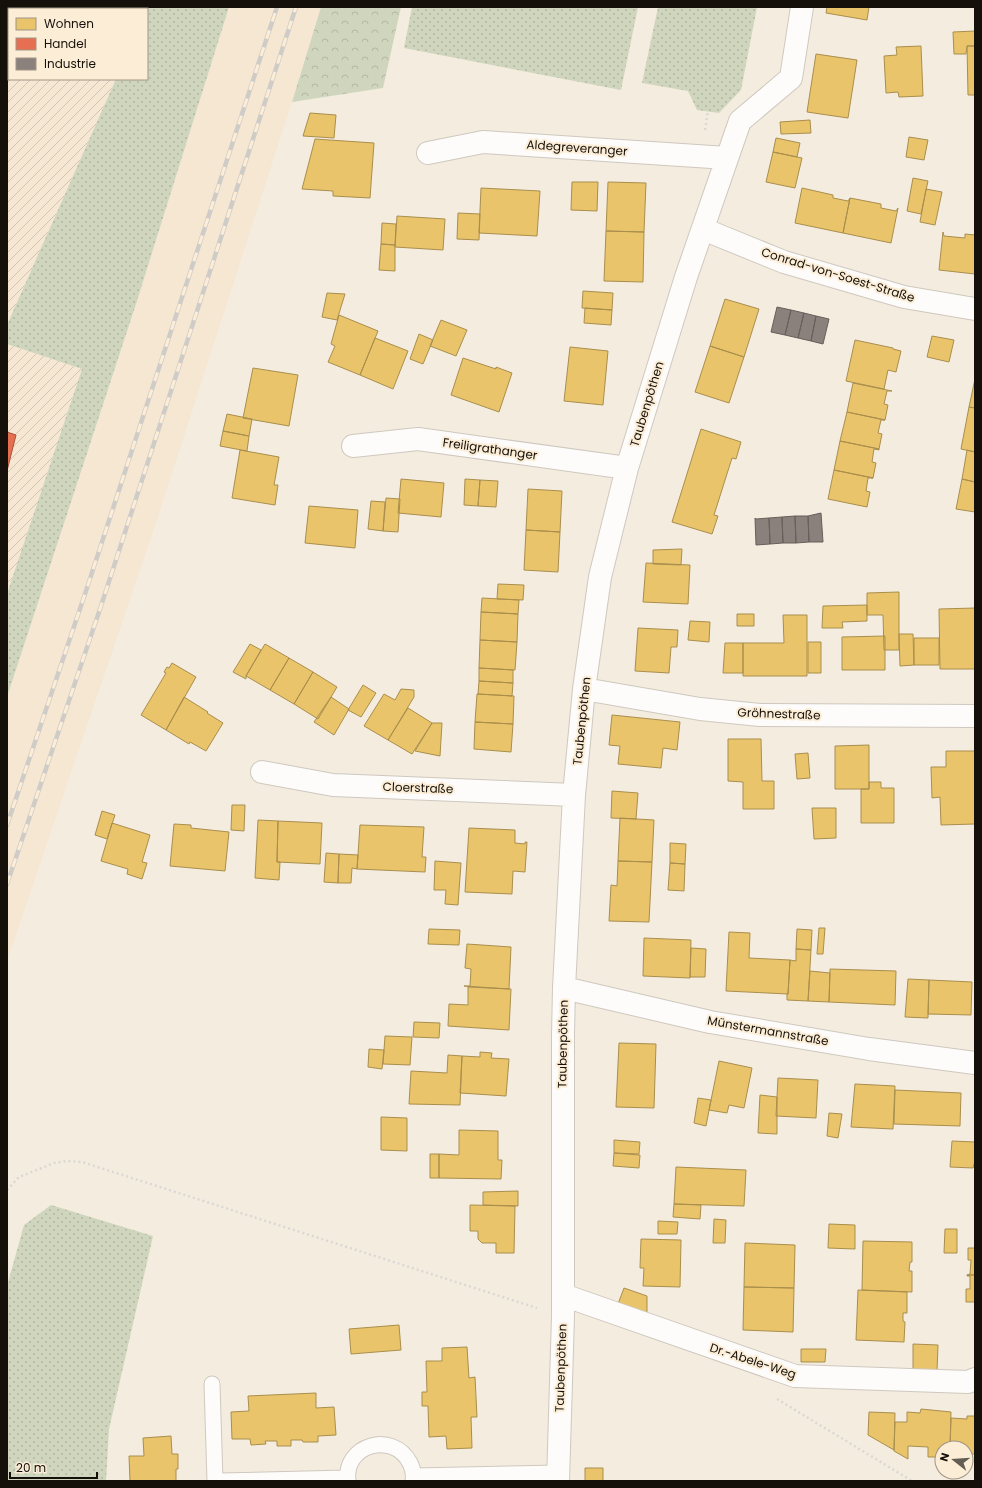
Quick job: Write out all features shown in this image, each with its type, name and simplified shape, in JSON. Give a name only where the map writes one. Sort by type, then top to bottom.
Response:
[{"type":"street","name":"Taubenpöthen","points":[[558,1477],[563,1316],[564,988],[574,795],[584,689],[600,577],[628,468],[686,277],[740,121],[791,78],[802,7]]},
{"type":"street","name":"Aldegreveranger","points":[[428,153],[483,142],[727,158]]},
{"type":"street","name":"Conrad-von-Soest-Straße","points":[[703,230],[784,262],[897,295],[975,309]]},
{"type":"street","name":"Freiligrathanger","points":[[353,446],[418,439],[628,468]]},
{"type":"street","name":"Gröhnestraße","points":[[584,689],[700,709],[760,714],[975,716]]},
{"type":"street","name":"Cloerstraße","points":[[262,772],[333,785],[574,795]]},
{"type":"street","name":"Münstermannstraße","points":[[564,988],[710,1022],[869,1048],[975,1063]]},
{"type":"street","name":"Dr.-Abele-Weg","points":[[562,1295],[795,1376],[968,1382],[975,1379]]},
{"type":"lane","points":[[212,1384],[215,1481]]},
{"type":"lane","points":[[220,1481],[347,1479],[350,1464],[356,1454],[367,1447],[378,1444],[389,1445],[399,1450],[407,1458],[412,1468],[413,1479],[558,1477]]},
{"type":"path","points":[[7,1190],[19,1177],[54,1164],[67,1161],[82,1162],[563,1316]]},
{"type":"path","points":[[776,1399],[912,1481]]},
{"type":"shaded area","points":[[7,7],[148,7],[8,8],[8,80],[116,80],[7,325]]},
{"type":"shaded area","points":[[229,7],[321,7],[292,102],[155,526],[7,961],[7,697],[136,304]]},
{"type":"shaded area","points":[[7,344],[82,369],[7,594]]},
{"type":"green space","points":[[229,7],[136,304],[7,697],[7,594],[82,369],[7,344],[7,325],[116,80],[148,80],[148,8]]},
{"type":"green space","points":[[321,7],[401,7],[383,88],[292,102]]},
{"type":"green space","points":[[412,7],[638,7],[621,90],[404,48]]},
{"type":"green space","points":[[658,7],[757,7],[741,90],[719,113],[697,110],[688,91],[642,83]]},
{"type":"green space","points":[[51,1205],[153,1236],[109,1429],[106,1481],[7,1481],[7,1286],[24,1225]]},
{"type":"building: Wohnen","points":[[827,7],[869,7],[867,20],[826,13]]},
{"type":"building: Wohnen","points":[[975,31],[975,46],[967,46],[966,54],[954,54],[953,32]]},
{"type":"building: Wohnen","points":[[921,46],[923,96],[899,97],[898,92],[886,93],[884,56],[897,55],[896,47]]},
{"type":"building: Wohnen","points":[[967,46],[975,46],[975,95],[968,95]]},
{"type":"building: Wohnen","points":[[816,54],[857,60],[848,118],[807,112]]},
{"type":"building: Wohnen","points":[[310,113],[336,115],[334,138],[303,136]]},
{"type":"building: Wohnen","points":[[810,120],[811,133],[781,134],[780,122]]},
{"type":"building: Wohnen","points":[[909,137],[928,140],[924,160],[906,157]]},
{"type":"building: Wohnen","points":[[776,138],[800,143],[797,157],[773,152]]},
{"type":"building: Wohnen","points":[[315,139],[374,143],[370,198],[333,196],[333,191],[302,189]]},
{"type":"building: Wohnen","points":[[773,152],[802,158],[795,188],[766,182]]},
{"type":"building: Wohnen","points":[[913,178],[928,181],[921,214],[907,211]]},
{"type":"building: Wohnen","points":[[572,182],[598,182],[597,211],[571,210]]},
{"type":"building: Wohnen","points":[[608,182],[646,183],[644,232],[606,231]]},
{"type":"building: Wohnen","points":[[481,188],[540,191],[537,236],[479,233]]},
{"type":"building: Wohnen","points":[[802,188],[833,195],[833,198],[848,201],[850,198],[843,233],[795,223]]},
{"type":"building: Wohnen","points":[[926,189],[942,192],[935,225],[920,222]]},
{"type":"building: Wohnen","points":[[850,198],[881,204],[881,208],[896,211],[898,208],[891,243],[843,233]]},
{"type":"building: Wohnen","points":[[458,213],[480,214],[479,240],[457,239]]},
{"type":"building: Wohnen","points":[[397,216],[445,219],[443,250],[395,247]]},
{"type":"building: Wohnen","points":[[382,223],[396,224],[395,245],[381,244]]},
{"type":"building: Wohnen","points":[[606,231],[644,232],[643,282],[604,281]]},
{"type":"building: Wohnen","points":[[943,232],[944,236],[965,238],[965,234],[975,235],[975,274],[939,270]]},
{"type":"building: Wohnen","points":[[381,244],[395,245],[395,271],[379,270]]},
{"type":"building: Wohnen","points":[[583,291],[613,293],[612,310],[582,308]]},
{"type":"building: Wohnen","points":[[327,293],[345,294],[337,320],[322,317]]},
{"type":"building: Wohnen","points":[[725,299],[759,309],[744,357],[710,346]]},
{"type":"building: Wohnen","points":[[585,308],[612,310],[611,325],[584,323]]},
{"type":"building: Wohnen","points":[[339,315],[378,331],[360,375],[328,362],[335,346],[331,344]]},
{"type":"building: Wohnen","points":[[441,320],[467,330],[456,356],[430,346]]},
{"type":"building: Wohnen","points":[[419,334],[433,340],[423,364],[410,359]]},
{"type":"building: Wohnen","points":[[932,336],[954,340],[949,362],[927,357]]},
{"type":"building: Wohnen","points":[[375,338],[408,351],[393,389],[360,375]]},
{"type":"building: Wohnen","points":[[855,340],[901,351],[896,372],[888,370],[884,389],[846,381]]},
{"type":"building: Wohnen","points":[[710,346],[744,357],[729,403],[695,392]]},
{"type":"building: Wohnen","points":[[570,347],[608,351],[603,405],[564,401]]},
{"type":"building: Wohnen","points":[[463,358],[512,373],[499,412],[451,395]]},
{"type":"building: Wohnen","points":[[253,368],[298,375],[289,426],[243,418]]},
{"type":"building: Wohnen","points":[[975,379],[975,408],[969,407]]},
{"type":"building: Wohnen","points":[[853,383],[892,391],[887,391],[884,404],[888,405],[885,420],[847,412]]},
{"type":"building: Wohnen","points":[[969,407],[975,408],[975,452],[961,449]]},
{"type":"building: Wohnen","points":[[847,412],[885,420],[881,420],[878,433],[882,434],[879,449],[840,441]]},
{"type":"building: Wohnen","points":[[227,414],[252,419],[249,436],[223,431]]},
{"type":"building: Wohnen","points":[[701,429],[741,442],[736,459],[732,458],[714,515],[718,516],[712,534],[672,522]]},
{"type":"building: Wohnen","points":[[223,431],[249,436],[247,451],[220,446]]},
{"type":"building: Wohnen","points":[[840,441],[879,449],[874,449],[872,462],[876,463],[873,478],[834,470]]},
{"type":"building: Wohnen","points":[[240,450],[279,457],[274,485],[278,485],[275,505],[232,498]]},
{"type":"building: Wohnen","points":[[967,450],[975,452],[975,482],[962,479]]},
{"type":"building: Wohnen","points":[[834,470],[873,478],[868,478],[866,491],[870,492],[867,507],[828,499]]},
{"type":"building: Wohnen","points":[[401,479],[444,483],[441,517],[398,513]]},
{"type":"building: Wohnen","points":[[465,479],[480,480],[478,506],[464,505]]},
{"type":"building: Wohnen","points":[[962,479],[975,482],[975,512],[956,509]]},
{"type":"building: Wohnen","points":[[480,480],[498,481],[496,507],[478,506]]},
{"type":"building: Wohnen","points":[[528,489],[562,491],[560,532],[526,530]]},
{"type":"building: Wohnen","points":[[386,498],[400,499],[398,532],[383,531]]},
{"type":"building: Wohnen","points":[[371,501],[385,502],[383,531],[368,529]]},
{"type":"building: Wohnen","points":[[309,506],[358,510],[355,548],[305,543]]},
{"type":"building: Wohnen","points":[[526,530],[560,532],[558,572],[524,570]]},
{"type":"building: Wohnen","points":[[682,549],[681,565],[653,564],[653,550]]},
{"type":"building: Wohnen","points":[[646,563],[690,565],[688,604],[643,602]]},
{"type":"building: Wohnen","points":[[498,584],[524,585],[523,600],[497,599]]},
{"type":"building: Wohnen","points":[[899,592],[899,650],[884,650],[883,615],[867,615],[867,593]]},
{"type":"building: Wohnen","points":[[482,598],[519,600],[518,614],[481,612]]},
{"type":"building: Wohnen","points":[[867,605],[867,621],[842,622],[843,628],[822,628],[823,606]]},
{"type":"building: Wohnen","points":[[975,608],[975,669],[940,669],[939,609]]},
{"type":"building: Wohnen","points":[[481,612],[518,614],[517,642],[480,640]]},
{"type":"building: Wohnen","points":[[737,614],[754,614],[754,626],[737,626]]},
{"type":"building: Wohnen","points":[[783,615],[807,615],[807,676],[743,676],[743,643],[784,643]]},
{"type":"building: Wohnen","points":[[690,621],[710,622],[709,642],[688,640]]},
{"type":"building: Wohnen","points":[[638,628],[678,630],[677,647],[671,647],[669,673],[635,671]]},
{"type":"building: Wohnen","points":[[899,634],[913,634],[914,665],[900,666]]},
{"type":"building: Wohnen","points":[[885,636],[885,670],[842,670],[842,637]]},
{"type":"building: Wohnen","points":[[914,638],[939,638],[939,665],[914,665]]},
{"type":"building: Wohnen","points":[[480,640],[517,642],[515,670],[479,668]]},
{"type":"building: Wohnen","points":[[808,642],[821,642],[821,673],[808,673]]},
{"type":"building: Wohnen","points":[[725,643],[743,643],[743,673],[723,673]]},
{"type":"building: Wohnen","points":[[250,644],[261,650],[246,676],[246,679],[233,672]]},
{"type":"building: Wohnen","points":[[265,644],[289,658],[270,690],[246,676]]},
{"type":"building: Wohnen","points":[[289,658],[313,672],[294,704],[270,690]]},
{"type":"building: Wohnen","points":[[172,663],[196,677],[166,730],[141,715],[166,673],[164,672]]},
{"type":"building: Wohnen","points":[[479,668],[513,670],[513,683],[479,681]]},
{"type":"building: Wohnen","points":[[313,672],[337,687],[318,719],[294,704]]},
{"type":"building: Wohnen","points":[[479,681],[513,683],[512,696],[478,694]]},
{"type":"building: Wohnen","points":[[363,685],[376,693],[361,717],[348,710]]},
{"type":"building: Wohnen","points":[[401,689],[414,690],[414,697],[388,740],[364,726],[384,694],[395,700]]},
{"type":"building: Wohnen","points":[[477,694],[514,696],[513,724],[475,722]]},
{"type":"building: Wohnen","points":[[184,697],[223,723],[206,751],[190,742],[189,744],[166,730]]},
{"type":"building: Wohnen","points":[[331,697],[349,709],[334,735],[314,722]]},
{"type":"building: Wohnen","points":[[408,708],[432,723],[412,754],[388,740]]},
{"type":"building: Wohnen","points":[[612,715],[680,722],[677,750],[663,748],[661,768],[618,764],[620,746],[609,745]]},
{"type":"building: Wohnen","points":[[475,722],[513,724],[511,752],[474,749]]},
{"type":"building: Wohnen","points":[[432,723],[442,723],[440,756],[415,751]]},
{"type":"building: Wohnen","points":[[728,739],[761,739],[762,781],[774,781],[774,809],[743,809],[743,782],[728,781]]},
{"type":"building: Wohnen","points":[[869,745],[869,789],[835,789],[835,746]]},
{"type":"building: Wohnen","points":[[946,751],[975,751],[975,824],[941,825],[940,797],[932,798],[931,767],[946,767]]},
{"type":"building: Wohnen","points":[[808,753],[810,778],[797,779],[795,754]]},
{"type":"building: Wohnen","points":[[869,782],[881,782],[881,788],[894,788],[894,823],[861,823],[861,789],[869,789]]},
{"type":"building: Wohnen","points":[[612,791],[638,793],[636,819],[611,818]]},
{"type":"building: Wohnen","points":[[232,805],[245,805],[244,831],[231,830]]},
{"type":"building: Wohnen","points":[[812,808],[836,808],[836,838],[814,839]]},
{"type":"building: Wohnen","points":[[102,811],[115,815],[107,839],[95,835]]},
{"type":"building: Wohnen","points":[[620,818],[654,820],[652,862],[618,861]]},
{"type":"building: Wohnen","points":[[258,820],[278,821],[277,862],[280,862],[279,880],[255,878]]},
{"type":"building: Wohnen","points":[[278,821],[322,823],[320,864],[277,862]]},
{"type":"building: Wohnen","points":[[112,823],[150,835],[142,862],[147,863],[142,879],[127,874],[128,869],[101,861]]},
{"type":"building: Wohnen","points":[[174,824],[191,825],[191,828],[229,832],[225,871],[170,866]]},
{"type":"building: Wohnen","points":[[360,825],[424,827],[422,857],[426,857],[425,872],[357,869]]},
{"type":"building: Wohnen","points":[[469,828],[515,830],[515,843],[525,844],[525,842],[527,842],[525,872],[513,871],[512,894],[465,892]]},
{"type":"building: Wohnen","points":[[670,843],[686,844],[685,864],[670,863]]},
{"type":"building: Wohnen","points":[[326,853],[339,854],[338,883],[324,882]]},
{"type":"building: Wohnen","points":[[339,854],[358,855],[357,869],[352,868],[351,883],[338,883]]},
{"type":"building: Wohnen","points":[[435,861],[461,863],[458,905],[445,904],[446,890],[434,890]]},
{"type":"building: Wohnen","points":[[618,861],[652,862],[649,922],[609,921],[611,885],[617,886]]},
{"type":"building: Wohnen","points":[[670,863],[685,864],[684,891],[668,890]]},
{"type":"building: Wohnen","points":[[819,928],[825,928],[823,954],[817,954]]},
{"type":"building: Wohnen","points":[[429,929],[460,930],[459,945],[428,944]]},
{"type":"building: Wohnen","points":[[797,929],[812,930],[811,950],[796,949]]},
{"type":"building: Wohnen","points":[[729,932],[750,933],[749,958],[790,960],[788,994],[726,991]]},
{"type":"building: Wohnen","points":[[644,938],[691,940],[690,978],[643,976]]},
{"type":"building: Wohnen","points":[[467,944],[511,947],[509,989],[464,986],[470,986],[471,969],[465,968]]},
{"type":"building: Wohnen","points":[[691,948],[706,949],[705,977],[690,977]]},
{"type":"building: Wohnen","points":[[796,949],[811,950],[808,1001],[787,1000],[790,960],[796,961]]},
{"type":"building: Wohnen","points":[[830,969],[896,971],[895,1005],[829,1002]]},
{"type":"building: Wohnen","points":[[810,971],[830,973],[829,1002],[808,1001]]},
{"type":"building: Wohnen","points":[[908,979],[929,980],[928,1018],[905,1017]]},
{"type":"building: Wohnen","points":[[929,980],[972,982],[971,1015],[928,1014]]},
{"type":"building: Wohnen","points":[[468,987],[511,989],[509,1030],[448,1026],[449,1004],[468,1005]]},
{"type":"building: Wohnen","points":[[414,1022],[440,1023],[439,1038],[413,1037]]},
{"type":"building: Wohnen","points":[[385,1036],[412,1037],[410,1065],[383,1064]]},
{"type":"building: Wohnen","points":[[619,1043],[656,1044],[654,1108],[616,1107]]},
{"type":"building: Wohnen","points":[[369,1049],[384,1050],[382,1069],[368,1067]]},
{"type":"building: Wohnen","points":[[480,1052],[492,1053],[491,1058],[509,1059],[506,1096],[460,1093],[462,1056],[480,1057]]},
{"type":"building: Wohnen","points":[[448,1055],[462,1056],[460,1105],[409,1104],[411,1071],[447,1073]]},
{"type":"building: Wohnen","points":[[719,1061],[752,1068],[744,1108],[729,1105],[727,1113],[709,1110]]},
{"type":"building: Wohnen","points":[[778,1078],[818,1080],[816,1118],[776,1116]]},
{"type":"building: Wohnen","points":[[855,1084],[895,1086],[893,1129],[851,1127]]},
{"type":"building: Wohnen","points":[[895,1090],[961,1093],[960,1126],[894,1124]]},
{"type":"building: Wohnen","points":[[760,1095],[777,1097],[777,1134],[758,1133]]},
{"type":"building: Wohnen","points":[[698,1098],[711,1100],[706,1126],[694,1123]]},
{"type":"building: Wohnen","points":[[829,1113],[842,1114],[838,1138],[827,1136]]},
{"type":"building: Wohnen","points":[[381,1117],[407,1118],[407,1151],[381,1150]]},
{"type":"building: Wohnen","points":[[459,1130],[498,1131],[498,1160],[502,1160],[501,1179],[439,1178],[439,1154],[459,1155]]},
{"type":"building: Wohnen","points":[[614,1140],[640,1142],[639,1154],[614,1153]]},
{"type":"building: Wohnen","points":[[952,1141],[975,1142],[975,1161],[973,1168],[950,1167]]},
{"type":"building: Wohnen","points":[[614,1153],[640,1155],[639,1168],[613,1166]]},
{"type":"building: Wohnen","points":[[430,1154],[439,1154],[439,1178],[430,1178]]},
{"type":"building: Wohnen","points":[[676,1167],[746,1170],[744,1206],[674,1204]]},
{"type":"building: Wohnen","points":[[518,1191],[518,1206],[483,1205],[483,1192]]},
{"type":"building: Wohnen","points":[[674,1204],[701,1205],[700,1219],[673,1217]]},
{"type":"building: Wohnen","points":[[470,1205],[515,1206],[514,1253],[496,1253],[496,1243],[482,1243],[478,1239],[478,1231],[470,1231]]},
{"type":"building: Wohnen","points":[[714,1219],[726,1220],[725,1243],[713,1243]]},
{"type":"building: Wohnen","points":[[658,1221],[678,1222],[677,1234],[658,1234]]},
{"type":"building: Wohnen","points":[[829,1224],[855,1225],[855,1249],[828,1248]]},
{"type":"building: Wohnen","points":[[945,1229],[957,1229],[957,1253],[944,1253]]},
{"type":"building: Wohnen","points":[[641,1239],[681,1240],[680,1287],[643,1286],[644,1268],[640,1268]]},
{"type":"building: Wohnen","points":[[863,1241],[912,1242],[912,1262],[910,1262],[909,1271],[912,1271],[912,1292],[862,1290]]},
{"type":"building: Wohnen","points":[[745,1243],[795,1245],[794,1288],[744,1287]]},
{"type":"building: Wohnen","points":[[968,1248],[975,1248],[975,1275],[967,1275],[970,1274],[971,1260],[968,1260]]},
{"type":"building: Wohnen","points":[[967,1275],[975,1275],[975,1302],[966,1302],[966,1289],[970,1289],[970,1276]]},
{"type":"building: Wohnen","points":[[744,1287],[794,1288],[793,1332],[743,1330]]},
{"type":"building: Wohnen","points":[[624,1288],[647,1296],[647,1315],[618,1304]]},
{"type":"building: Wohnen","points":[[858,1290],[907,1292],[907,1313],[903,1313],[903,1321],[905,1322],[904,1342],[856,1340]]},
{"type":"building: Wohnen","points":[[399,1325],[401,1350],[351,1354],[349,1329]]},
{"type":"building: Wohnen","points":[[913,1344],[938,1345],[937,1371],[913,1370]]},
{"type":"building: Wohnen","points":[[467,1347],[469,1378],[475,1377],[477,1417],[471,1417],[472,1448],[447,1449],[446,1436],[429,1437],[428,1406],[422,1406],[422,1392],[427,1392],[426,1361],[442,1361],[442,1348]]},
{"type":"building: Wohnen","points":[[801,1349],[826,1349],[825,1362],[801,1362]]},
{"type":"building: Wohnen","points":[[316,1393],[316,1408],[334,1407],[336,1435],[318,1436],[318,1442],[291,1440],[291,1446],[277,1446],[277,1441],[265,1441],[266,1444],[251,1445],[250,1439],[232,1439],[231,1412],[249,1411],[248,1396]]},
{"type":"building: Wohnen","points":[[921,1409],[951,1412],[950,1440],[934,1440],[934,1457],[928,1457],[928,1447],[908,1446],[908,1459],[894,1451],[895,1422],[907,1422],[907,1412],[920,1413]]},
{"type":"building: Wohnen","points":[[869,1412],[895,1413],[894,1450],[868,1435]]},
{"type":"building: Wohnen","points":[[967,1416],[975,1416],[975,1454],[974,1440],[950,1440],[951,1418],[967,1419]]},
{"type":"building: Wohnen","points":[[171,1436],[172,1454],[178,1454],[176,1481],[130,1481],[129,1456],[144,1456],[143,1438]]},
{"type":"building: Wohnen","points":[[585,1468],[603,1468],[603,1481],[585,1481]]},
{"type":"building: Handel","points":[[7,432],[16,435],[7,471]]},
{"type":"building: Industrie","points":[[777,307],[791,310],[785,335],[771,332]]},
{"type":"building: Industrie","points":[[791,310],[804,313],[798,338],[785,335]]},
{"type":"building: Industrie","points":[[804,313],[816,316],[811,341],[798,338]]},
{"type":"building: Industrie","points":[[816,316],[829,319],[823,344],[811,341]]},
{"type":"building: Industrie","points":[[821,513],[823,542],[809,542],[808,516]]},
{"type":"building: Industrie","points":[[795,516],[796,543],[783,543],[782,517]]},
{"type":"building: Industrie","points":[[795,516],[808,516],[809,542],[796,543]]},
{"type":"building: Industrie","points":[[782,517],[783,543],[770,544],[769,518]]},
{"type":"building: Industrie","points":[[755,518],[769,518],[770,544],[756,545]]},
{"type":"railway","points":[[7,825],[85,594],[277,7]]},
{"type":"railway","points":[[7,884],[101,606],[296,7]]}]
